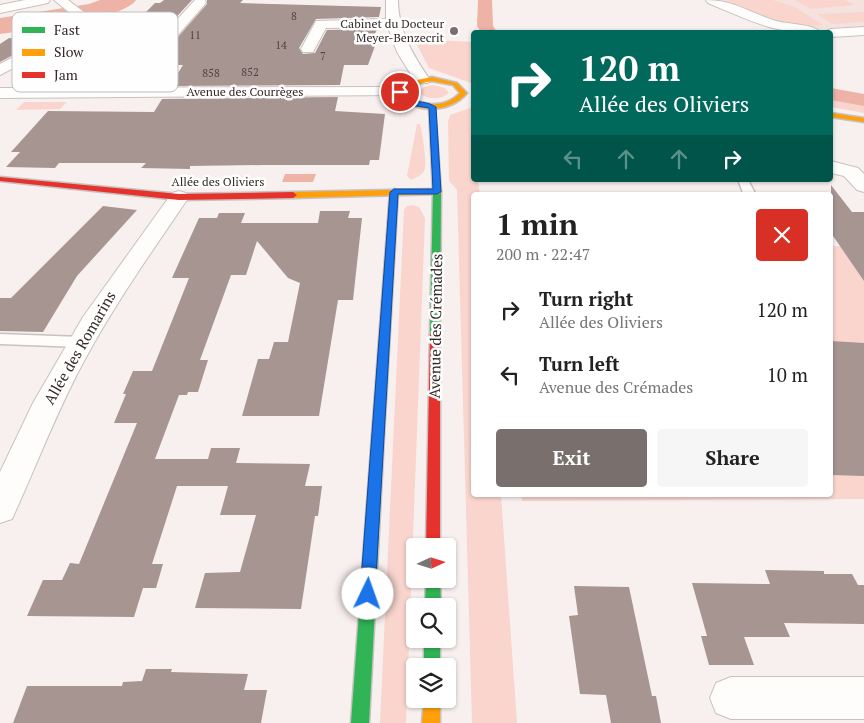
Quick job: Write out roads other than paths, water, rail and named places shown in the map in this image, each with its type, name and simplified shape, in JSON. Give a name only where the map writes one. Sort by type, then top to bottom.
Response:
[{"type":"street","points":[[0,9],[44,0]]},
{"type":"street","points":[[60,0],[75,12]]},
{"type":"street","points":[[392,0],[392,23],[410,61],[422,80]]},
{"type":"street","points":[[712,0],[774,25],[802,30]]},
{"type":"street","points":[[178,27],[200,3]]},
{"type":"street","points":[[308,49],[321,24],[392,23]]},
{"type":"street","points":[[833,33],[864,31]]},
{"type":"street","points":[[0,70],[12,64]]},
{"type":"street","points":[[422,80],[450,82],[469,93],[450,104],[432,107],[413,104],[405,100],[400,92],[407,84],[422,80]]},
{"type":"street","name":"Avenue des Courrèges","points":[[0,92],[400,92]]},
{"type":"street","name":"Avenue des Crémades","points":[[432,107],[437,192],[433,538]]},
{"type":"street","points":[[833,115],[864,120]]},
{"type":"street","points":[[833,168],[851,172],[864,186]]},
{"type":"street","name":"Allée des Oliviers","points":[[0,179],[179,197],[437,192]]},
{"type":"street","points":[[360,723],[394,192]]},
{"type":"street","name":"Allée des Romarins","points":[[0,508],[44,410],[81,342],[120,281],[179,197]]},
{"type":"street","points":[[731,698],[864,698]]},
{"type":"street","points":[[431,723],[432,708]]},
{"type":"lane","points":[[0,339],[81,342]]},
{"type":"waterway","points":[[88,12],[123,0]]},
{"type":"waterway","points":[[485,0],[485,26],[488,30]]},
{"type":"waterway","points":[[0,26],[12,24]]},
{"type":"waterway","points":[[833,94],[864,100]]},
{"type":"place","name":"Cabinet du Docteur Meyer-Benzecrit","points":[[454,31]]}]
